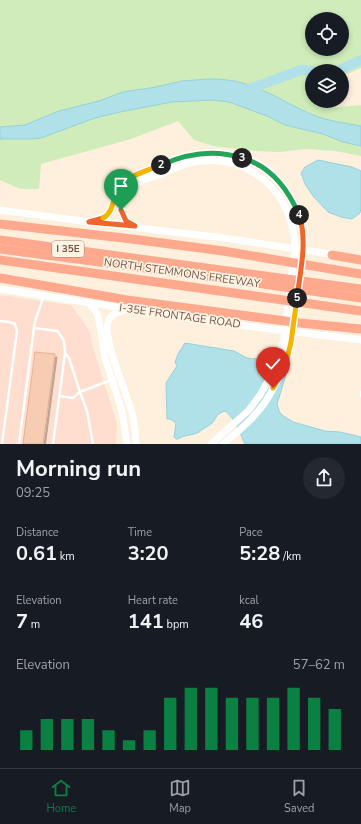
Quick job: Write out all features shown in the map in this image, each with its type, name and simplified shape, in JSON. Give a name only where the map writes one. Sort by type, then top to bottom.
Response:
[{"type":"highway","points":[[0,224],[223,251],[361,274]]},
{"type":"highway","name":"NORTH STEMMONS FREEWAY","points":[[0,240],[133,262]]},
{"type":"highway","points":[[0,250],[66,259],[133,262],[215,273],[361,298]]},
{"type":"highway","points":[[332,255],[361,259]]},
{"type":"highway","name":"NORTH STEMMONS FREEWAY","points":[[0,260],[361,311]]},
{"type":"highway","name":"NORTH STEMMONS FREEWAY","points":[[215,273],[361,289]]},
{"type":"highway","points":[[0,278],[127,305],[214,312],[361,330]]},
{"type":"main road","points":[[89,222],[104,218],[108,215],[112,208],[115,193],[121,184],[128,179],[193,154],[221,153],[248,159],[270,172],[280,183],[295,207],[302,230],[304,246],[291,342],[286,363],[262,407],[246,424],[223,444]]},
{"type":"main road","points":[[135,226],[126,221],[121,210],[123,197],[135,184],[190,163],[215,161],[237,165],[260,177],[272,187],[280,198],[292,222],[295,233],[295,246],[284,339],[276,367],[260,395],[248,410],[211,444]]},
{"type":"main road","points":[[0,210],[224,238],[332,255]]},
{"type":"main road","name":"I-35E FRONTAGE ROAD","points":[[0,288],[89,303],[127,305],[213,322],[361,340]]},
{"type":"main road","points":[[89,303],[98,315],[105,358],[122,411],[127,444]]},
{"type":"main road","points":[[127,305],[114,314],[109,320],[108,339],[133,416],[136,444]]},
{"type":"main road","points":[[112,380],[120,377]]},
{"type":"lane","points":[[19,444],[35,320],[40,310],[43,296]]},
{"type":"lane","points":[[0,320],[15,324],[17,331],[2,444]]},
{"type":"lane","points":[[34,328],[56,331],[64,341],[65,353],[53,444]]},
{"type":"lane","points":[[65,353],[69,358],[87,411],[93,444]]},
{"type":"lane","points":[[59,396],[73,398],[80,392],[112,380]]},
{"type":"shaded area","points":[[0,295],[71,305],[89,330],[94,351],[117,424],[116,444],[0,444]]},
{"type":"green space","points":[[0,0],[361,0],[361,68],[349,73],[349,64],[305,64],[305,108],[349,108],[349,106],[361,105],[361,156],[336,151],[306,149],[280,152],[255,151],[213,146],[194,140],[178,121],[131,139],[41,164],[39,189],[20,189],[0,180]]},
{"type":"water","points":[[209,79],[243,83],[313,115],[361,126],[361,146],[343,142],[323,134],[285,125],[267,116],[229,102],[213,100],[172,102],[120,112],[95,118],[41,138],[0,139],[0,127],[25,125],[59,111],[99,101],[123,92],[182,81]]},
{"type":"water","points":[[318,160],[352,167],[361,171],[361,208],[360,213],[352,219],[328,212],[313,196],[305,184],[301,173],[305,167]]},
{"type":"water","points":[[185,343],[234,351],[247,358],[276,358],[289,365],[277,404],[282,415],[293,422],[325,431],[340,432],[361,437],[361,444],[245,444],[235,422],[225,411],[218,415],[212,423],[199,432],[176,439],[174,437],[176,423],[170,419],[167,419],[166,383],[177,366],[175,362]]},
{"type":"building","points":[[35,352],[55,354],[43,444],[23,444]]},
{"type":"waterway","points":[[349,66],[361,60]]},
{"type":"waterway","points":[[241,92],[301,70],[305,70]]},
{"type":"route","points":[[121,210],[126,221],[135,226],[89,222],[104,218],[108,215],[112,208],[115,193],[121,184],[128,179],[165,163],[193,154],[221,153],[248,159],[270,172],[280,183],[287,192],[300,218],[304,246],[291,342],[286,363],[273,388]]}]
